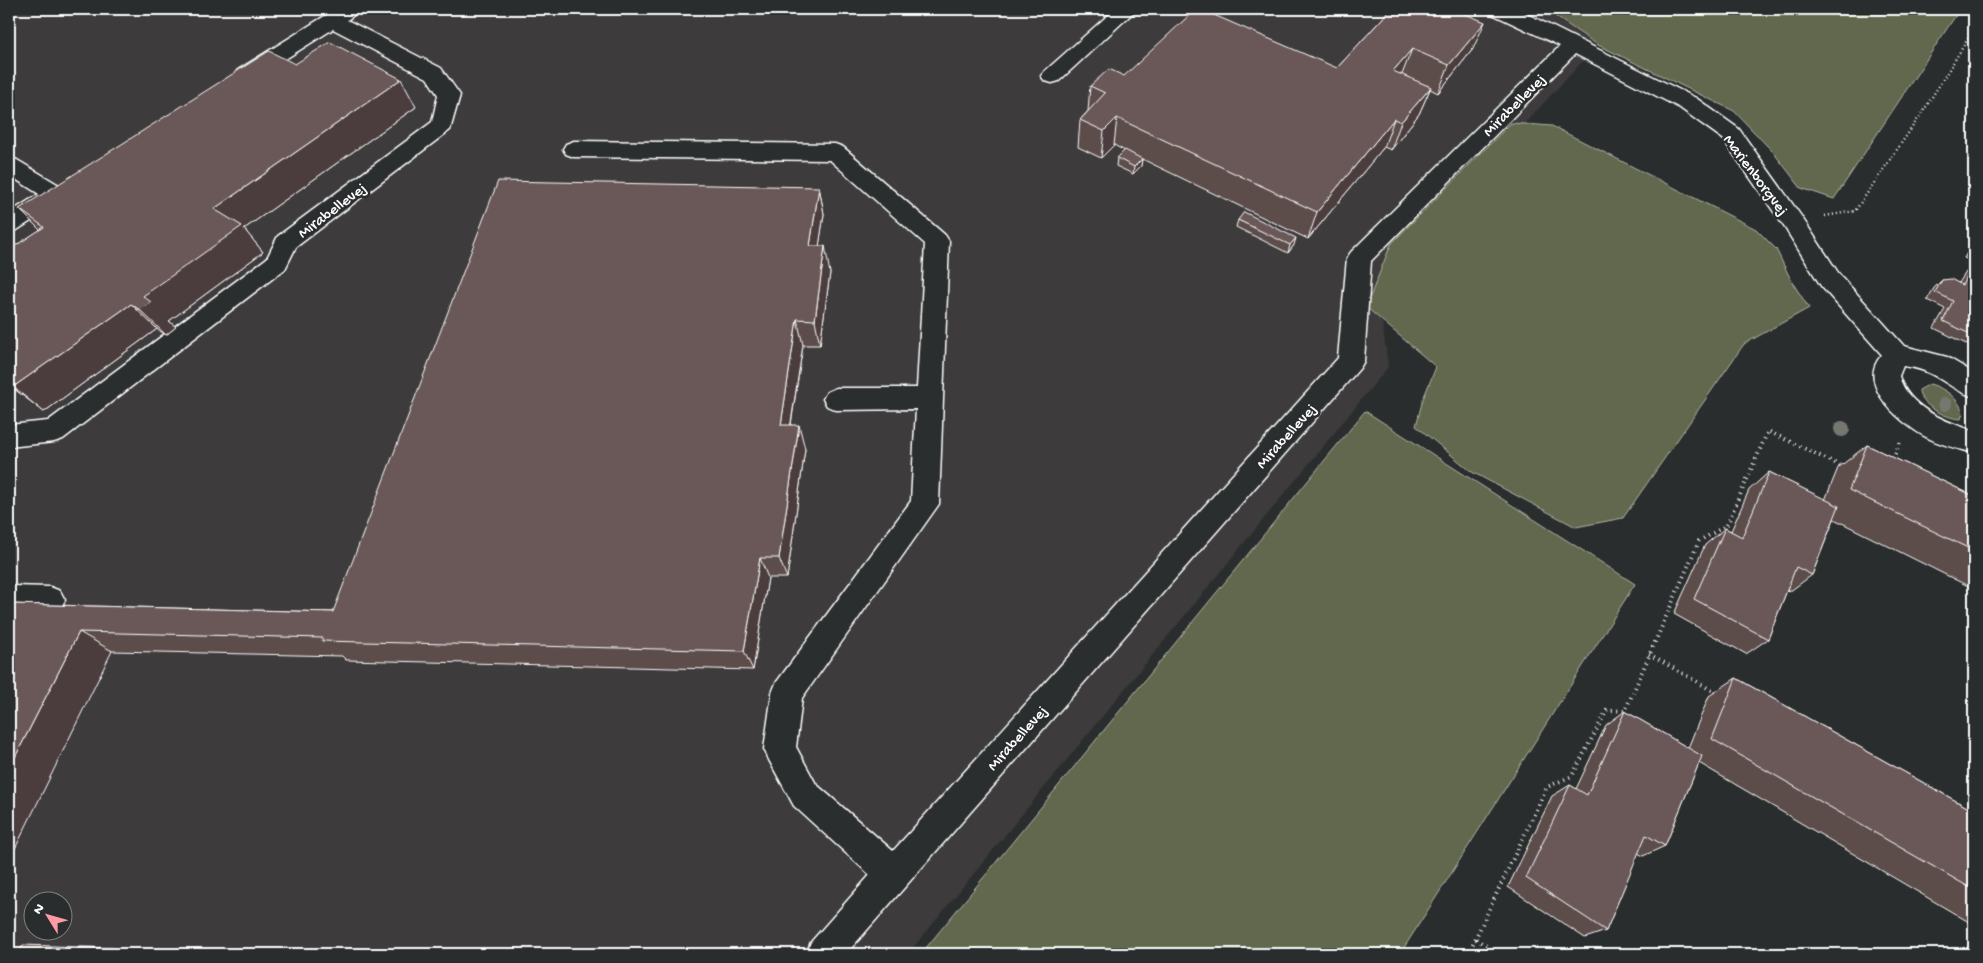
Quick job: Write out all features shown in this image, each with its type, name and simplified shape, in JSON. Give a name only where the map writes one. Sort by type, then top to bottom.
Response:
[{"type":"street","points":[[1052,76],[1127,9]]},
{"type":"street","points":[[1496,9],[1523,13],[1573,45]]},
{"type":"street","name":"Mirabellevej","points":[[9,436],[54,431],[277,263],[286,242],[442,125],[450,95],[434,73],[340,14],[231,83]]},
{"type":"street","name":"Marienborgvej","points":[[1573,45],[1688,102],[1731,134],[1793,222],[1830,280],[1897,355]]},
{"type":"street","name":"Mirabellevej","points":[[823,954],[1351,361],[1359,258],[1573,45]]},
{"type":"street","points":[[574,149],[834,152],[937,241],[925,504],[787,693],[780,749],[805,795],[894,874]]},
{"type":"street","points":[[9,165],[64,189],[9,224]]},
{"type":"street","points":[[1974,387],[1951,368],[1923,358],[1897,355],[1888,361],[1885,370],[1889,389],[1900,405],[1937,430],[1974,442]]},
{"type":"street","points":[[836,399],[930,398]]},
{"type":"street","points":[[9,600],[50,600]]},
{"type":"path","points":[[1793,222],[1855,211],[1924,110],[1974,29]]},
{"type":"path","points":[[1890,468],[1905,431],[1918,417]]},
{"type":"path","points":[[1468,954],[1547,787],[1572,776],[1607,710],[1625,712],[1699,541],[1727,525],[1768,431],[1848,469]]},
{"type":"path","points":[[1650,654],[1726,698]]},
{"type":"path","points":[[1476,939],[1498,954]]},
{"type":"shaded area","points":[[9,9],[1557,9],[1556,18],[1598,45],[1377,281],[1388,367],[908,954],[9,954]]},
{"type":"green space","points":[[1558,9],[1960,9],[1834,199],[1801,188],[1773,152],[1734,111],[1598,45],[1556,17]]},
{"type":"green space","points":[[1511,123],[1552,126],[1756,229],[1776,249],[1792,282],[1809,308],[1744,344],[1623,518],[1576,527],[1472,472],[1416,426],[1423,399],[1436,367],[1366,307],[1391,244]]},
{"type":"green space","points":[[1930,384],[1946,391],[1954,398],[1963,413],[1961,419],[1942,414],[1924,401],[1920,396],[1919,390]]},
{"type":"green space","points":[[1365,411],[1635,584],[1400,954],[921,954]]},
{"type":"building","points":[[1196,9],[1200,9],[1337,68],[1391,9],[1453,9],[1485,22],[1449,65],[1412,49],[1393,71],[1431,87],[1401,122],[1394,119],[1317,212],[1117,118],[1104,131],[1080,120],[1105,93],[1090,86],[1109,69],[1124,76]]},
{"type":"building","points":[[330,42],[401,79],[214,209],[242,226],[143,296],[151,302],[140,310],[131,304],[13,387],[9,384],[9,250],[44,227],[19,209],[269,51],[295,64]]},
{"type":"building","points":[[1125,150],[1142,159],[1134,167],[1117,158]]},
{"type":"building","points":[[498,181],[819,187],[810,246],[825,246],[815,320],[797,319],[781,425],[799,425],[779,558],[760,558],[744,651],[322,641],[323,638],[79,632],[9,769],[9,604],[333,612]]},
{"type":"building","points":[[1244,212],[1296,238],[1290,245],[1238,220]]},
{"type":"building","points":[[1974,264],[1974,336],[1943,321],[1953,301],[1935,292],[1942,280],[1951,279],[1962,285]]},
{"type":"building","points":[[1867,445],[1974,496],[1974,551],[1849,490]]},
{"type":"building","points":[[1769,472],[1839,506],[1812,575],[1796,567],[1768,639],[1694,599],[1725,528],[1742,537]]},
{"type":"building","points":[[1736,678],[1974,811],[1974,890],[1712,739]]},
{"type":"building","points":[[1625,711],[1702,756],[1665,846],[1646,835],[1606,931],[1526,878],[1570,785],[1587,795]]},
{"type":"building","points":[[23,945],[113,948],[110,954],[18,954]]}]
